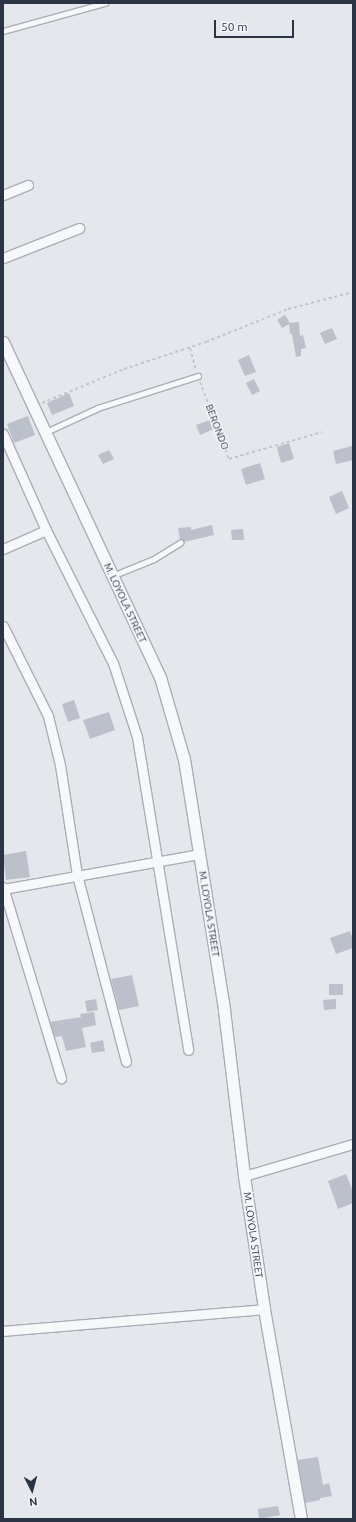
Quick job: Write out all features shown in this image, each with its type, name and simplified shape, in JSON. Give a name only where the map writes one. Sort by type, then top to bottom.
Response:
[{"type":"street","points":[[3,195],[28,185]]},
{"type":"street","points":[[3,258],[79,228]]},
{"type":"street","name":"M. LOYOLA STREET","points":[[3,342],[160,677],[184,759],[224,1010],[244,1176],[264,1309],[301,1519]]},
{"type":"street","points":[[3,434],[46,530],[114,663],[137,737],[188,1050]]},
{"type":"street","points":[[3,549],[46,530]]},
{"type":"street","points":[[3,626],[48,716],[60,765],[77,875],[126,1062]]},
{"type":"street","points":[[60,1078],[3,888],[192,855]]},
{"type":"street","points":[[244,1176],[353,1144]]},
{"type":"street","points":[[3,1331],[264,1309]]},
{"type":"lane","points":[[3,31],[105,3]]},
{"type":"lane","points":[[45,433],[98,408],[198,376]]},
{"type":"lane","points":[[112,576],[154,559],[180,544]]},
{"type":"path","points":[[33,406],[124,369],[190,348],[288,309],[353,292]]},
{"type":"path","name":"BERONDO","points":[[190,348],[198,376],[229,459],[322,432]]},
{"type":"building","points":[[285,315],[290,323],[299,322],[300,336],[303,335],[306,348],[301,349],[301,356],[296,357],[289,324],[282,328],[277,320]]},
{"type":"building","points":[[332,328],[337,339],[325,344],[320,333]]},
{"type":"building","points":[[249,355],[256,372],[245,376],[238,360]]},
{"type":"building","points":[[254,379],[260,391],[252,395],[246,383]]},
{"type":"building","points":[[69,393],[74,406],[52,415],[47,403]]},
{"type":"building","points":[[28,416],[35,435],[14,443],[7,424]]},
{"type":"building","points":[[210,420],[214,429],[200,435],[196,425]]},
{"type":"building","points":[[289,443],[294,459],[281,463],[277,447]]},
{"type":"building","points":[[352,446],[353,460],[336,464],[333,451]]},
{"type":"building","points":[[109,450],[114,459],[103,464],[98,455]]},
{"type":"building","points":[[260,463],[265,479],[246,485],[241,469]]},
{"type":"building","points":[[342,491],[349,508],[336,514],[329,497]]},
{"type":"building","points":[[212,525],[214,535],[184,542],[180,539],[178,528],[191,527],[191,530]]},
{"type":"building","points":[[243,529],[244,540],[232,540],[231,530]]},
{"type":"building","points":[[74,700],[80,718],[68,722],[62,704]]},
{"type":"building","points":[[109,712],[115,730],[90,739],[83,720]]},
{"type":"building","points":[[26,851],[30,877],[6,880],[3,855]]},
{"type":"building","points":[[350,931],[353,940],[353,948],[336,954],[330,938]]},
{"type":"building","points":[[132,975],[139,1006],[119,1010],[111,979]]},
{"type":"building","points":[[329,984],[343,984],[343,995],[329,995]]},
{"type":"building","points":[[96,999],[98,1010],[87,1012],[85,1001]]},
{"type":"building","points":[[336,999],[336,1009],[324,1010],[323,1000]]},
{"type":"building","points":[[94,1012],[96,1025],[82,1028],[86,1047],[66,1051],[62,1036],[55,1037],[50,1022],[81,1017],[80,1014]]},
{"type":"building","points":[[103,1040],[105,1051],[92,1053],[90,1043]]},
{"type":"building","points":[[346,1174],[353,1192],[353,1203],[338,1209],[328,1181]]},
{"type":"building","points":[[318,1457],[323,1485],[329,1483],[332,1496],[305,1503],[298,1460]]},
{"type":"building","points":[[278,1506],[280,1515],[259,1519],[258,1509]]}]
